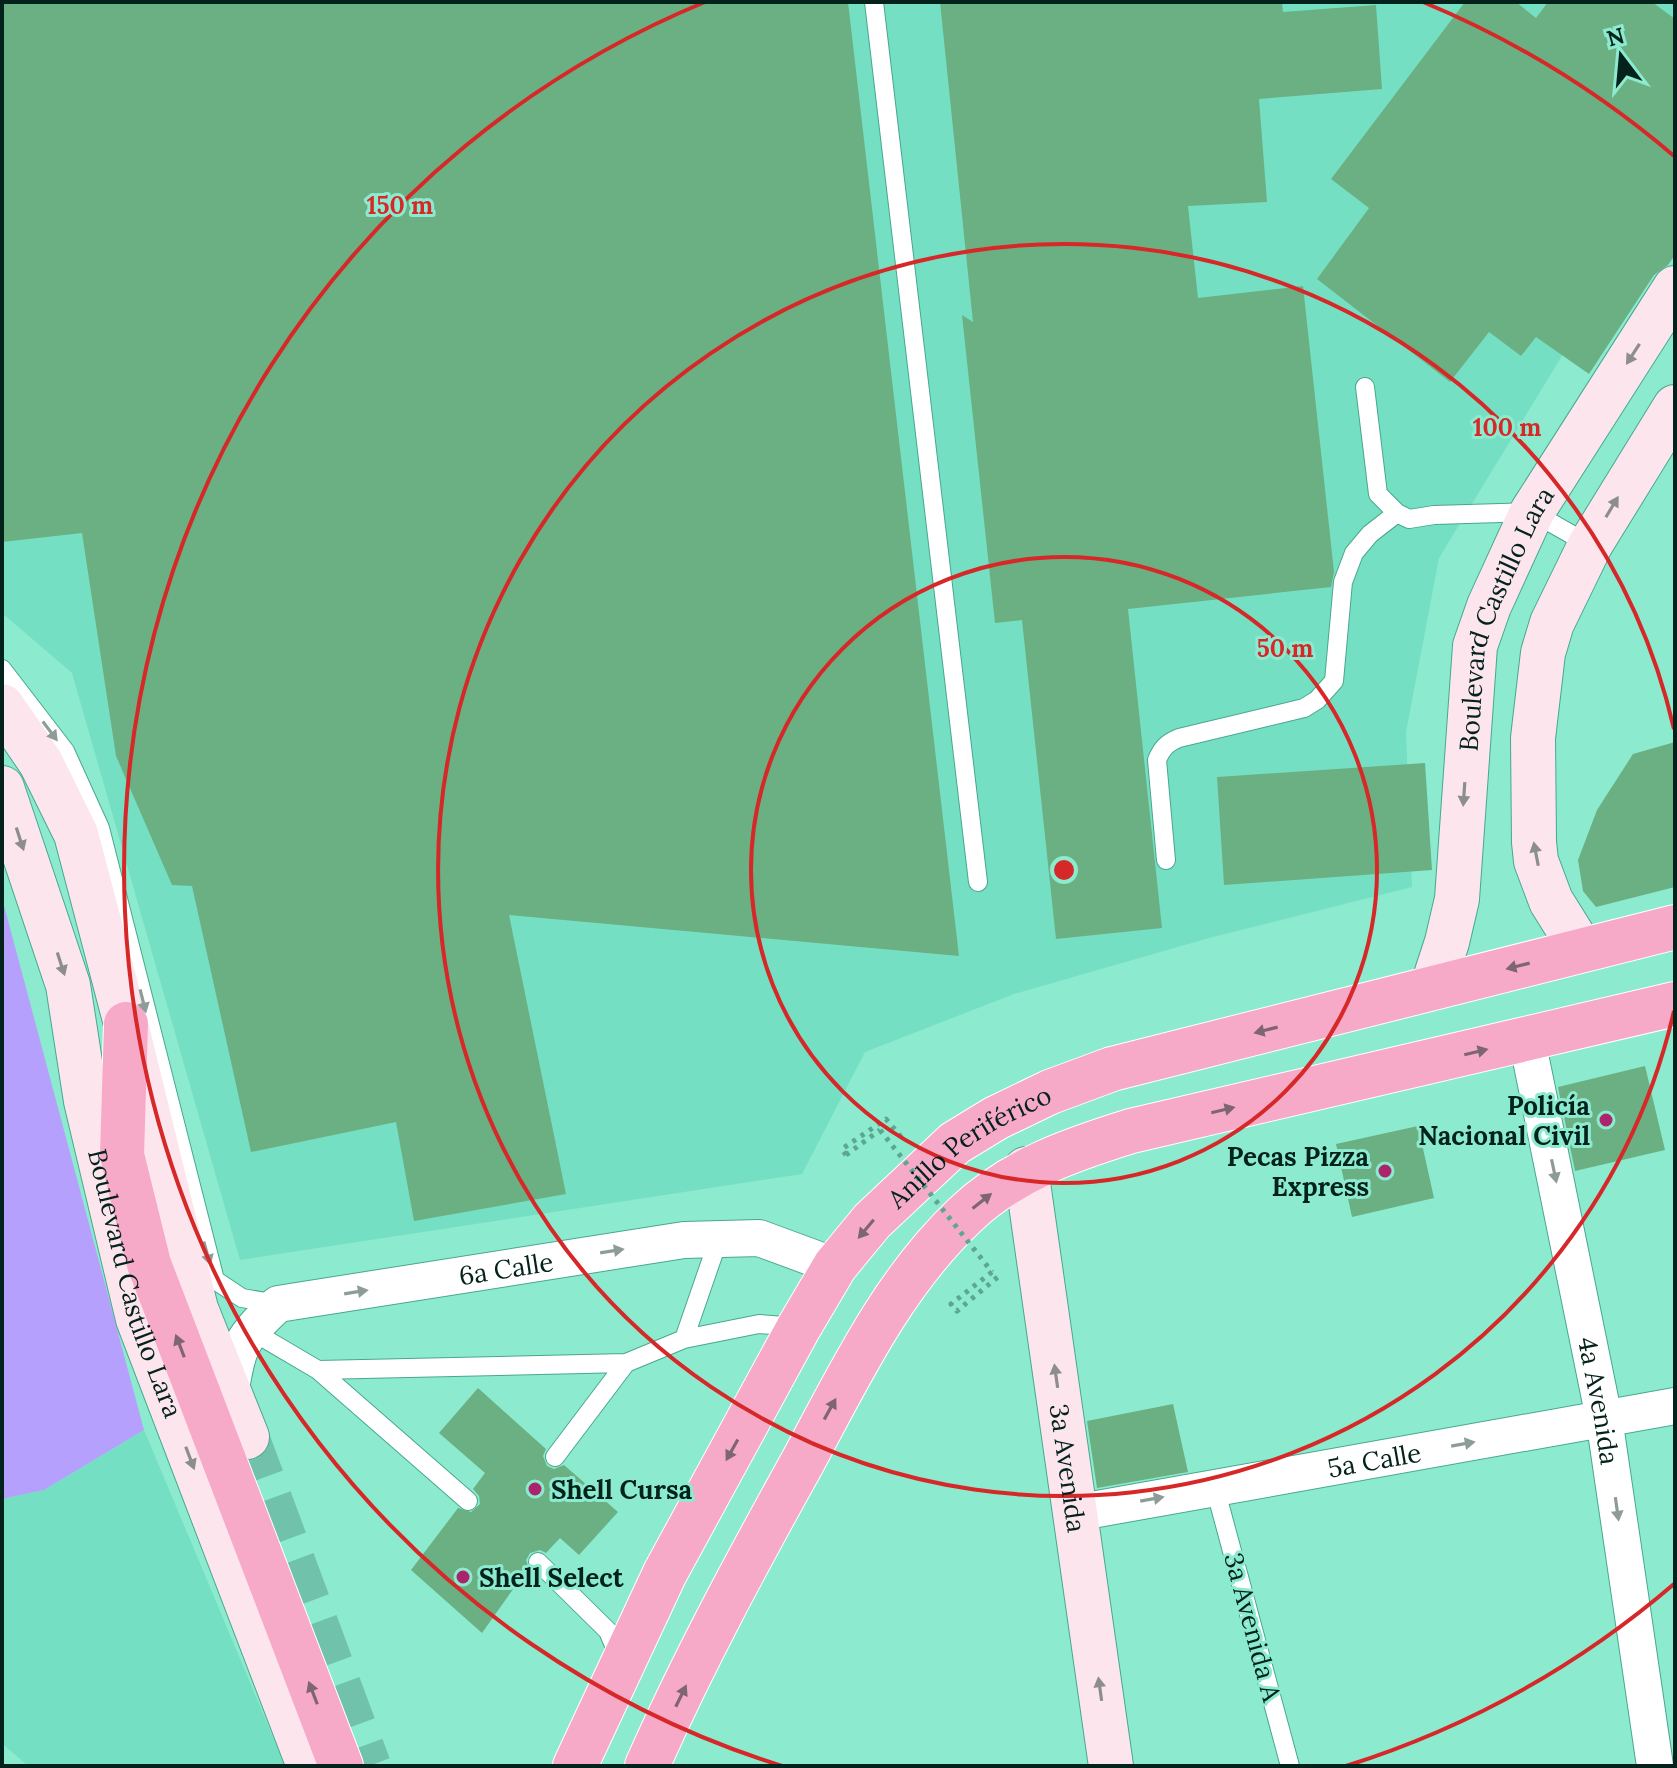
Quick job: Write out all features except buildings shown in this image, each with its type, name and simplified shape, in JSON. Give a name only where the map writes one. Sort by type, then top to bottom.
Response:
[{"type":"highway","name":"Anillo Periférico","points":[[577,1755],[665,1573],[835,1266],[872,1221],[955,1143],[996,1118],[1050,1092],[1112,1069],[1675,927]]},
{"type":"highway","name":"Anillo Periférico","points":[[647,1766],[726,1601],[875,1328],[920,1262],[983,1200],[1026,1169],[1131,1131],[1675,1004]]},
{"type":"highway","points":[[126,1024],[122,1155],[149,1264],[341,1766]]},
{"type":"street","name":"Boulevard Castillo Lara","points":[[1432,988],[1457,899],[1475,646],[1489,606],[1532,512],[1675,288]]},
{"type":"street","name":"Boulevard Castillo Lara","points":[[1581,949],[1551,901],[1536,861],[1533,738],[1543,653],[1552,623],[1590,545],[1675,407]]},
{"type":"street","name":"Boulevard Castillo Lara","points":[[2,706],[41,763],[76,834],[196,1309],[247,1437]]},
{"type":"street","name":"Boulevard Castillo Lara","points":[[2,788],[68,985],[86,1101],[138,1319],[309,1766]]},
{"type":"street","name":"4a Avenida","points":[[1527,1040],[1604,1418],[1655,1766]]},
{"type":"street","name":"3a Avenida","points":[[1026,1169],[1111,1766]]},
{"type":"street","name":"6a Calle","points":[[278,1304],[684,1240],[759,1238],[835,1266]]},
{"type":"street","points":[[230,1396],[235,1358],[250,1330],[278,1304]]},
{"type":"street","name":"5a Calle","points":[[1075,1513],[1675,1406]]},
{"type":"lane","points":[[874,2],[978,882]]},
{"type":"lane","points":[[1365,387],[1378,494],[1397,513],[1409,519],[1434,515],[1532,512],[1590,545]]},
{"type":"lane","points":[[1166,860],[1157,760],[1161,751],[1179,738],[1304,708],[1317,700],[1334,681],[1343,582],[1354,553],[1370,534],[1397,513]]},
{"type":"lane","points":[[2,669],[65,751],[100,828],[215,1280],[242,1298],[278,1304]]},
{"type":"lane","points":[[684,1339],[719,1238]]},
{"type":"lane","points":[[318,1370],[626,1363],[684,1339],[759,1324],[799,1327]]},
{"type":"lane","points":[[250,1330],[318,1370],[468,1501]]},
{"type":"lane","points":[[555,1457],[626,1363]]},
{"type":"lane","name":"3a Avenida A","points":[[1215,1488],[1290,1766]]},
{"type":"lane","points":[[538,1562],[608,1631],[622,1663]]},
{"type":"path","points":[[879,1128],[846,1155],[842,1149],[879,1128]]},
{"type":"path","points":[[879,1128],[992,1272],[951,1304],[957,1311],[999,1276]]},
{"type":"shaded area","points":[[2,2],[1675,2],[1675,170],[1439,558],[1406,732],[1412,887],[1209,938],[1014,994],[865,1052],[802,1174],[240,1260],[72,673],[2,613]]},
{"type":"shaded area","points":[[2,898],[144,1430],[44,1490],[2,1499]]},
{"type":"shaded area","points":[[144,1430],[285,1766],[28,1766],[4,1745],[2,1499],[44,1490]]},
{"type":"tunnel","points":[[247,1437],[369,1766]]},
{"type":"place","name":"Policía Nacional Civil","points":[[1606,1120]]},
{"type":"place","name":"Pecas Pizza Express","points":[[1385,1171]]},
{"type":"place","name":"Shell Cursa","points":[[535,1489]]},
{"type":"place","name":"Shell Select","points":[[463,1577]]}]
